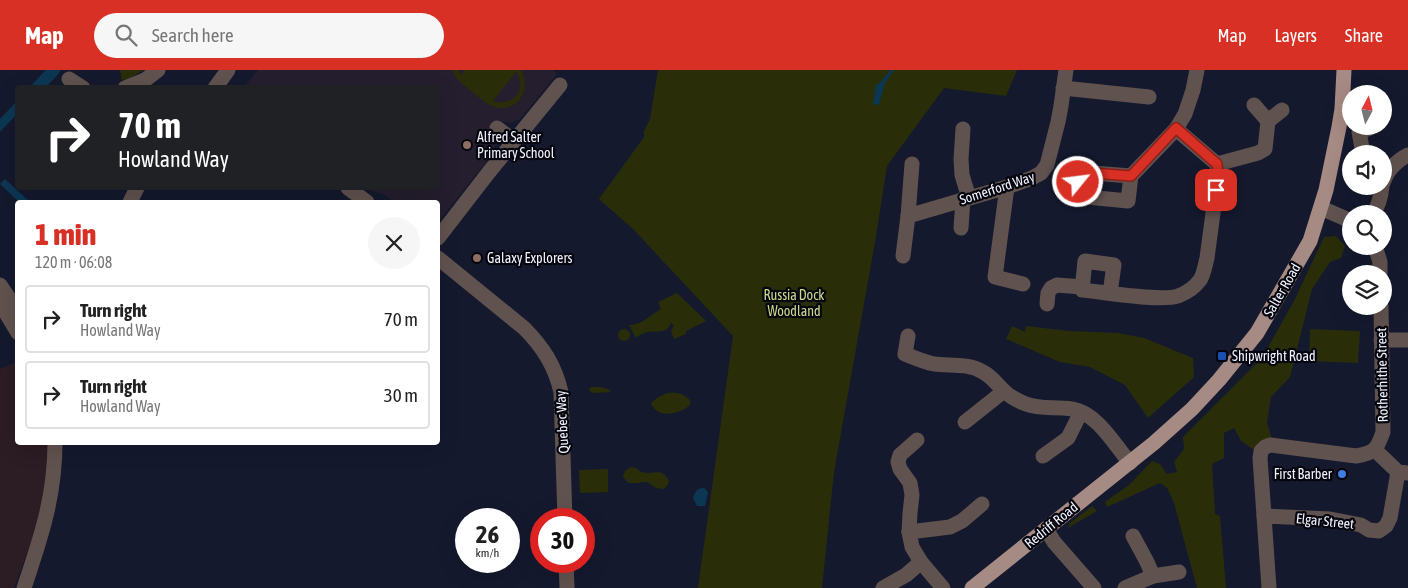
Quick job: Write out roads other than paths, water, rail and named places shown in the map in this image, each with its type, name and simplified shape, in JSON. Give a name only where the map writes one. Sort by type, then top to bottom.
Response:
[{"type":"main road","name":"Salter Road","points":[[1130,463],[1192,409],[1245,349],[1270,312],[1310,241],[1326,190],[1339,127],[1344,70]]},
{"type":"main road","name":"Redriff Road","points":[[972,588],[1130,463]]},
{"type":"street","points":[[132,85],[145,80],[158,70]]},
{"type":"street","points":[[220,85],[228,70]]},
{"type":"street","name":"Somerford Way","points":[[908,216],[1041,174],[1047,165],[1060,114],[1059,96],[1066,70]]},
{"type":"street","points":[[1131,176],[1176,128],[1185,114],[1194,90],[1197,70]]},
{"type":"street","points":[[69,79],[78,85]]},
{"type":"street","points":[[440,236],[494,176],[514,141],[560,85]]},
{"type":"street","points":[[1059,96],[1149,97]]},
{"type":"street","points":[[1254,105],[1268,121]]},
{"type":"street","points":[[1217,164],[1258,153],[1265,149],[1268,121],[1282,110]]},
{"type":"street","points":[[497,128],[514,141]]},
{"type":"street","points":[[1047,304],[1048,293],[1051,288],[1057,285],[1082,287],[1082,290],[1161,298],[1178,296],[1190,290],[1199,280],[1207,258],[1218,176],[1217,164],[1176,128]]},
{"type":"street","points":[[960,228],[966,198],[961,159],[963,129]]},
{"type":"street","points":[[1392,168],[1408,155]]},
{"type":"street","points":[[903,256],[912,164]]},
{"type":"street","points":[[1007,186],[1010,220],[995,276],[1023,284]]},
{"type":"street","points":[[351,190],[364,200]]},
{"type":"street","points":[[1320,208],[1342,217]]},
{"type":"street","name":"Quebec Way","points":[[440,260],[524,328],[536,340],[551,361],[562,392],[565,508]]},
{"type":"street","points":[[1082,287],[1085,261],[1114,265],[1110,293]]},
{"type":"street","points":[[0,286],[15,308]]},
{"type":"street","points":[[0,303],[15,328]]},
{"type":"street","name":"Rotherhithe Street","points":[[1376,450],[1383,432],[1381,315]]},
{"type":"street","points":[[908,336],[905,354],[925,362],[960,365],[984,372],[994,379],[1004,391],[1025,404],[1037,407],[1063,408],[1090,416],[1130,463]]},
{"type":"street","points":[[1382,340],[1408,340]]},
{"type":"street","points":[[965,422],[1004,391]]},
{"type":"street","points":[[1043,456],[1068,438],[1081,412]]},
{"type":"street","points":[[917,440],[900,455],[898,462],[900,469],[910,483],[912,495],[909,532],[912,547],[921,562],[943,588]]},
{"type":"street","points":[[24,588],[44,528],[49,506],[55,463],[55,445]]},
{"type":"street","points":[[1269,588],[1260,458],[1261,451],[1265,447],[1270,445],[1356,456],[1376,450],[1403,472]]},
{"type":"street","name":"Elgar Street","points":[[1264,516],[1330,519],[1361,525],[1369,530],[1379,531],[1386,526],[1390,518],[1403,472]]},
{"type":"street","points":[[909,532],[950,527],[962,521],[982,504]]},
{"type":"street","points":[[1046,529],[1054,542],[1094,588]]},
{"type":"street","points":[[1133,536],[1156,580]]},
{"type":"street","points":[[883,588],[921,562]]},
{"type":"street","points":[[1125,588],[1179,572]]},
{"type":"street","points":[[566,573],[567,588]]},
{"type":"water","points":[[890,70],[894,70],[885,83],[879,105],[873,104],[876,85],[880,83]]},
{"type":"water","points":[[15,103],[15,116],[0,132],[0,119]]},
{"type":"water","points":[[5,179],[28,200],[17,200],[0,184]]},
{"type":"water","points":[[704,488],[708,492],[705,506],[697,506],[693,498],[698,490]]},
{"type":"waterway","points":[[40,85],[54,70]]},
{"type":"place","name":"Alfred Salter Primary School","points":[[467,145]]},
{"type":"place","name":"Galaxy Explorers","points":[[477,258]]},
{"type":"place","name":"Shipwright Road","points":[[1222,356]]},
{"type":"place","name":"First Barber","points":[[1342,474]]},
{"type":"park label","name":"Russia Dock Woodland","points":[[794,304]]}]
